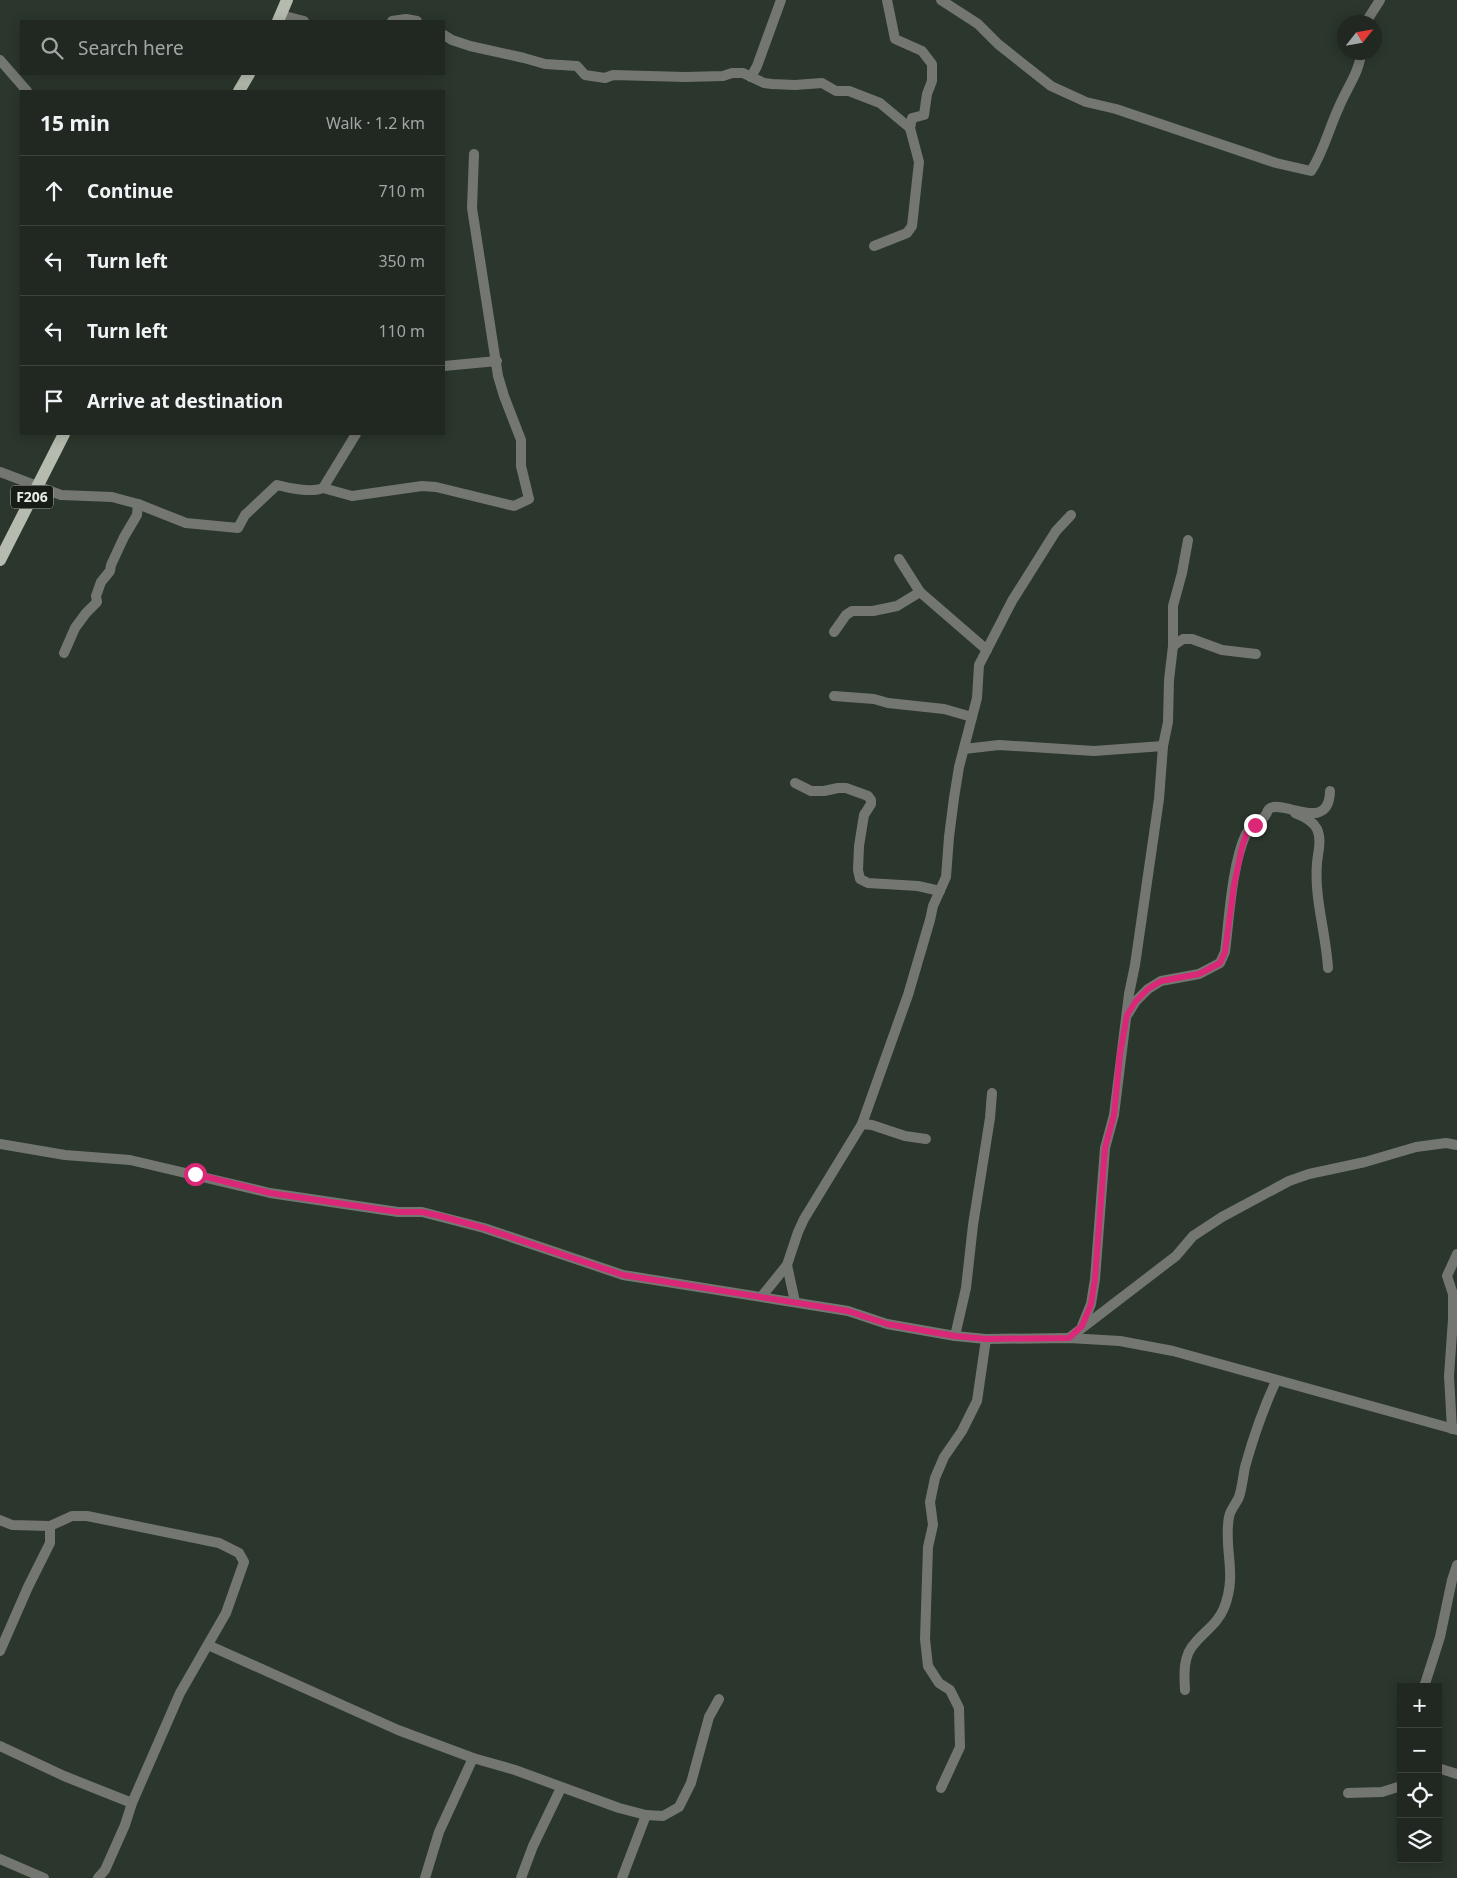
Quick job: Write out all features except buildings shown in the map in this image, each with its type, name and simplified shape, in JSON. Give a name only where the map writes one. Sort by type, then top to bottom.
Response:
[{"type":"main road","points":[[280,18],[287,0]]},
{"type":"main road","points":[[240,90],[247,75]]},
{"type":"main road","name":"F206","points":[[0,560],[63,435]]},
{"type":"street","points":[[751,77],[757,66],[780,0]]},
{"type":"street","points":[[874,246],[907,232],[912,226],[919,162],[910,128],[912,118],[924,115],[927,94],[932,81],[932,64],[922,51],[895,39],[888,0]]},
{"type":"street","points":[[941,0],[982,28],[998,44],[1051,86],[1086,102],[1116,109],[1276,163],[1311,171],[1328,137],[1338,107],[1352,81],[1359,60]]},
{"type":"street","points":[[1370,15],[1380,0]]},
{"type":"street","points":[[280,18],[296,20]]},
{"type":"street","points":[[399,20],[412,20]]},
{"type":"street","points":[[445,35],[452,40],[470,46],[544,64],[577,66],[585,75],[605,78],[613,75],[685,77],[723,76],[743,73],[764,83],[778,85],[822,82],[836,90],[849,91],[880,103],[910,128]]},
{"type":"street","points":[[0,60],[26,90]]},
{"type":"street","points":[[0,472],[61,494],[112,497],[138,504],[186,523],[238,528],[246,515],[277,485],[306,490],[319,490],[323,488],[352,496],[422,486],[436,487],[514,506],[529,499],[521,466],[521,440],[498,376],[472,208],[474,154]]},
{"type":"street","points":[[445,366],[497,361]]},
{"type":"street","points":[[323,488],[355,435]]},
{"type":"street","points":[[64,653],[76,628],[86,613],[97,602],[96,596],[101,582],[110,570],[124,537],[137,515],[138,504]]},
{"type":"street","points":[[762,1296],[788,1265],[804,1219],[862,1124],[908,995],[930,920],[932,906],[946,877],[948,836],[964,749],[977,698],[980,665],[1012,601],[1056,531],[1071,515]]},
{"type":"street","points":[[1082,1326],[1091,1304],[1095,1279],[1105,1148],[1114,1115],[1120,1054],[1159,799],[1163,746],[1168,722],[1173,646],[1173,606],[1188,540]]},
{"type":"street","points":[[899,559],[920,592],[987,650]]},
{"type":"street","points":[[834,632],[846,615],[852,611],[873,611],[891,608],[907,601],[920,592]]},
{"type":"street","points":[[1173,646],[1183,639],[1192,639],[1222,650],[1256,654]]},
{"type":"street","points":[[834,696],[944,709],[972,717]]},
{"type":"street","points":[[964,749],[999,745],[1094,750],[1163,746]]},
{"type":"street","points":[[794,782],[811,791],[846,788],[868,796],[871,800],[860,830],[858,870],[860,879],[868,882],[918,886],[940,891]]},
{"type":"street","points":[[1127,1015],[1136,1001],[1148,989],[1161,981],[1199,974],[1220,963],[1225,952],[1238,861],[1247,832],[1275,806],[1302,812],[1320,812],[1325,810],[1329,802],[1330,791]]},
{"type":"street","points":[[1290,810],[1306,818],[1316,827],[1320,839],[1317,864],[1318,888],[1328,968]]},
{"type":"street","points":[[955,1336],[966,1288],[992,1093]]},
{"type":"street","points":[[862,1124],[872,1125],[904,1136],[926,1139]]},
{"type":"street","points":[[1069,1338],[1082,1326],[1176,1256],[1193,1236],[1222,1217],[1289,1181],[1309,1174],[1365,1162],[1416,1147],[1446,1143],[1457,1145]]},
{"type":"street","points":[[0,1144],[65,1155],[130,1160],[270,1193],[398,1212],[422,1212],[484,1228],[623,1275],[848,1311],[887,1324],[955,1336],[986,1339],[1069,1338],[1120,1341],[1173,1351],[1455,1429],[1449,1376],[1453,1294],[1447,1276],[1457,1254]]},
{"type":"street","points":[[788,1265],[795,1302]]},
{"type":"street","points":[[941,1788],[960,1747],[959,1708],[950,1690],[939,1683],[928,1666],[925,1639],[928,1547],[933,1525],[930,1502],[935,1478],[944,1457],[962,1430],[977,1401],[986,1339]]},
{"type":"street","points":[[1185,1690],[1184,1666],[1194,1644],[1222,1614],[1230,1593],[1229,1516],[1239,1497],[1245,1467],[1264,1407],[1276,1381]]},
{"type":"street","points":[[0,1520],[12,1525],[50,1526],[72,1516],[87,1516],[219,1543],[239,1553],[244,1562],[226,1613],[180,1692],[132,1803],[125,1826],[105,1870],[98,1878]]},
{"type":"street","points":[[0,1651],[4,1633],[50,1543],[50,1526]]},
{"type":"street","points":[[1425,1683],[1438,1645],[1457,1565]]},
{"type":"street","points":[[208,1645],[398,1730],[473,1758],[515,1770],[619,1808],[646,1815],[663,1816],[679,1807],[691,1783],[709,1717],[719,1699]]},
{"type":"street","points":[[0,1746],[64,1776],[132,1803]]},
{"type":"street","points":[[425,1878],[439,1832],[473,1758]]},
{"type":"street","points":[[1442,1769],[1457,1774]]},
{"type":"street","points":[[1348,1793],[1382,1792],[1397,1787]]},
{"type":"street","points":[[521,1878],[533,1846],[561,1788]]},
{"type":"street","points":[[622,1878],[646,1815]]},
{"type":"street","points":[[0,1859],[44,1878]]},
{"type":"route","points":[[195,1174],[270,1193],[398,1212],[422,1212],[440,1216],[484,1228],[623,1275],[848,1311],[887,1324],[955,1336],[986,1339],[1069,1338],[1082,1326],[1091,1304],[1095,1279],[1105,1148],[1114,1115],[1119,1080],[1120,1054],[1127,1015],[1136,1001],[1148,989],[1161,981],[1199,974],[1220,963],[1225,952],[1238,861],[1247,832],[1255,825]]}]
